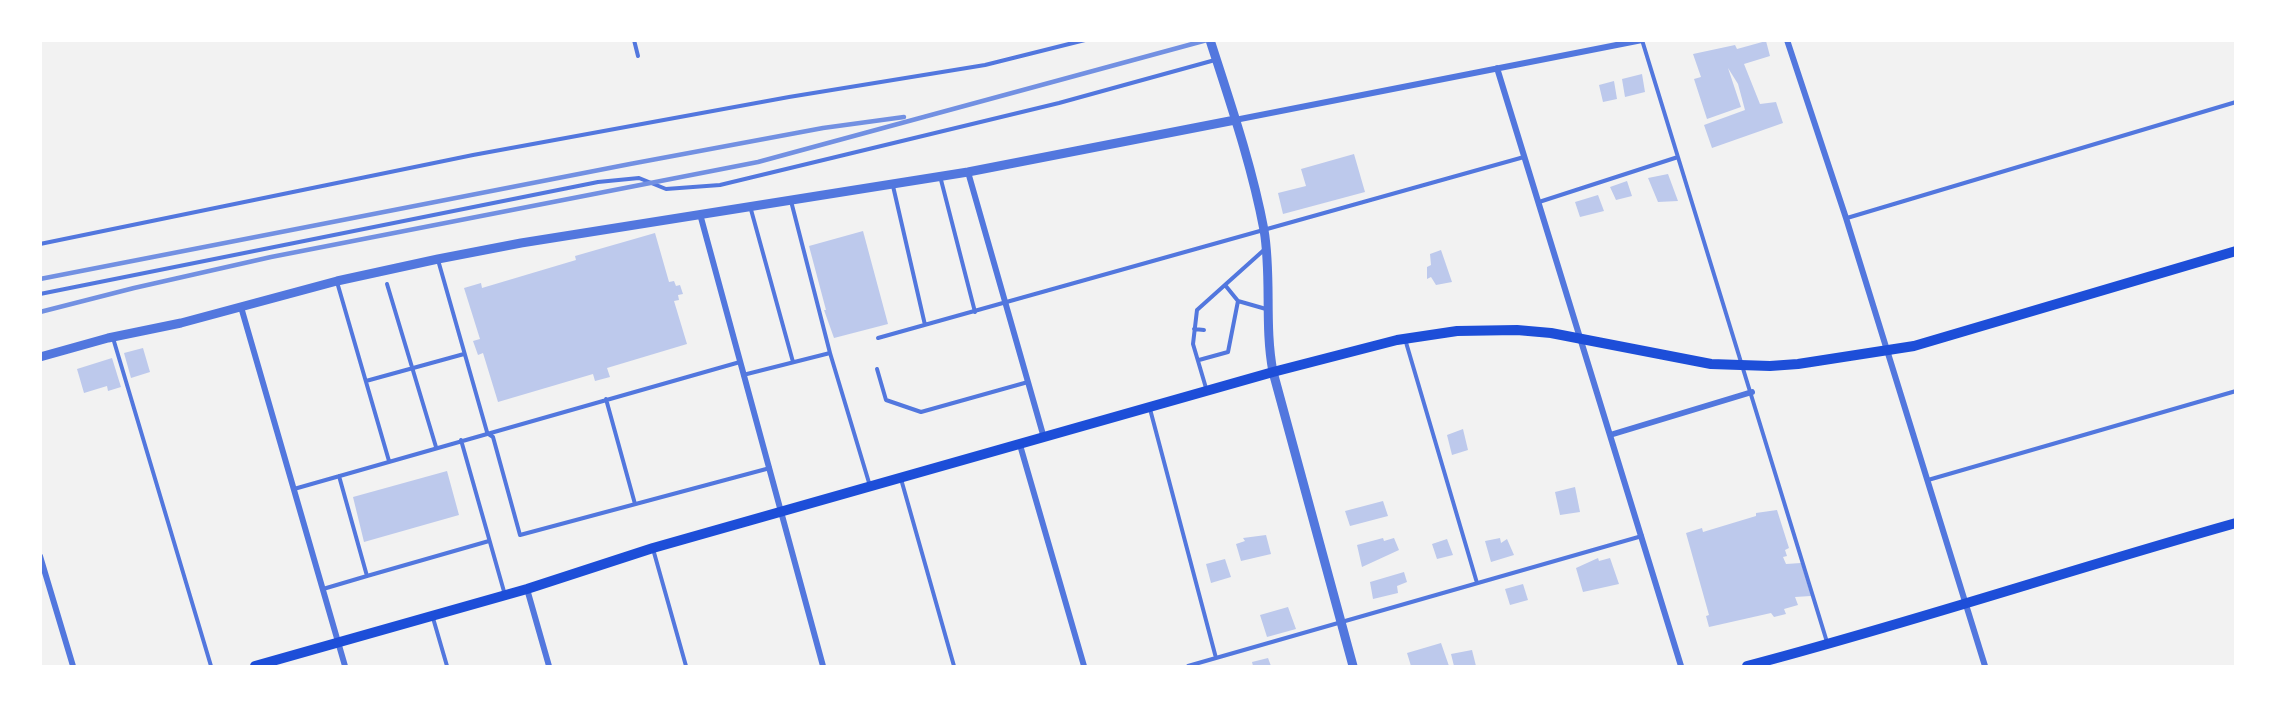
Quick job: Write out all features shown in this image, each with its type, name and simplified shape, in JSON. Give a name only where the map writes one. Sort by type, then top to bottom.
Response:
[{"type":"main road","points":[[255,666],[527,589],[653,548],[1273,372],[1405,338],[1457,331],[1517,330],[1580,339],[1683,360],[1744,366],[1798,364],[1914,345],[2235,251]]},
{"type":"main road","points":[[1747,666],[1966,605],[2235,523]]},
{"type":"street","points":[[1210,40],[1235,120],[1264,231],[1269,349],[1273,372],[1353,666]]},
{"type":"street","points":[[40,357],[337,281],[438,259],[700,214],[968,172],[1642,40]]},
{"type":"street","points":[[1787,40],[1846,218],[1985,666]]},
{"type":"street","points":[[1497,68],[1681,666]]},
{"type":"street","points":[[968,172],[1044,438]]},
{"type":"street","points":[[700,214],[823,666]]},
{"type":"street","points":[[241,307],[345,666]]},
{"type":"street","points":[[1610,435],[1752,393]]},
{"type":"street","points":[[1020,444],[1084,666]]},
{"type":"street","points":[[40,555],[73,666]]},
{"type":"street","points":[[527,589],[549,666]]},
{"type":"lane","points":[[633,40],[638,56]]},
{"type":"lane","points":[[40,244],[485,153],[789,97],[985,65],[1085,40]]},
{"type":"lane","points":[[1642,40],[1828,645]]},
{"type":"lane","points":[[40,294],[619,179],[639,178],[666,189],[720,184],[1070,101],[1216,60]]},
{"type":"lane","points":[[1846,218],[2235,102]]},
{"type":"lane","points":[[878,338],[1524,157]]},
{"type":"lane","points":[[1538,202],[1678,157]]},
{"type":"lane","points":[[940,176],[975,312]]},
{"type":"lane","points":[[892,184],[925,325]]},
{"type":"lane","points":[[791,200],[830,353],[870,487]]},
{"type":"lane","points":[[750,206],[793,362]]},
{"type":"lane","points":[[1207,392],[1193,344],[1197,310],[1265,249]]},
{"type":"lane","points":[[438,259],[487,432],[493,437],[520,535],[770,468]]},
{"type":"lane","points":[[337,281],[389,461]]},
{"type":"lane","points":[[387,284],[436,447]]},
{"type":"lane","points":[[1225,285],[1238,301],[1267,310]]},
{"type":"lane","points":[[1199,360],[1228,352],[1238,301]]},
{"type":"lane","points":[[1194,329],[1204,330]]},
{"type":"lane","points":[[1224,331],[1232,331]]},
{"type":"lane","points":[[113,337],[211,666]]},
{"type":"lane","points":[[1405,338],[1477,583]]},
{"type":"lane","points":[[743,375],[830,353]]},
{"type":"lane","points":[[366,381],[464,354]]},
{"type":"lane","points":[[294,489],[487,432],[740,362]]},
{"type":"lane","points":[[877,369],[886,400],[921,412],[1028,381]]},
{"type":"lane","points":[[1927,480],[2235,391]]},
{"type":"lane","points":[[606,399],[635,504]]},
{"type":"lane","points":[[1150,408],[1216,658]]},
{"type":"lane","points":[[461,440],[505,595]]},
{"type":"lane","points":[[339,476],[367,576]]},
{"type":"lane","points":[[901,478],[954,666]]},
{"type":"lane","points":[[1188,666],[1642,536]]},
{"type":"lane","points":[[323,589],[489,541]]},
{"type":"lane","points":[[653,548],[686,666]]},
{"type":"lane","points":[[432,615],[447,666]]},
{"type":"building","points":[[1766,41],[1770,56],[1744,64],[1760,104],[1776,102],[1783,123],[1712,148],[1704,125],[1745,110],[1738,84],[1728,68],[1741,107],[1707,119],[1694,79],[1701,77],[1693,54],[1735,45],[1737,49]]},
{"type":"building","points":[[1642,74],[1645,92],[1625,97],[1622,79]]},
{"type":"building","points":[[1614,81],[1617,99],[1603,102],[1599,85]]},
{"type":"building","points":[[1354,154],[1365,192],[1283,214],[1278,193],[1306,186],[1301,169]]},
{"type":"building","points":[[1668,174],[1678,201],[1658,202],[1648,178]]},
{"type":"building","points":[[1627,181],[1632,196],[1616,200],[1610,187]]},
{"type":"building","points":[[1598,195],[1604,211],[1580,217],[1575,202]]},
{"type":"building","points":[[863,231],[888,324],[834,338],[824,310],[826,310],[809,246]]},
{"type":"building","points":[[655,233],[669,282],[674,281],[676,286],[680,285],[683,294],[678,295],[679,300],[674,301],[687,344],[607,368],[610,377],[595,381],[593,374],[498,402],[483,353],[478,355],[473,341],[480,339],[464,288],[481,283],[482,288],[576,260],[575,256]]},
{"type":"building","points":[[1441,250],[1452,282],[1436,285],[1431,277],[1427,279],[1427,267],[1431,265],[1430,254]]},
{"type":"building","points":[[143,348],[150,372],[131,378],[124,353]]},
{"type":"building","points":[[112,358],[121,387],[108,391],[107,386],[84,393],[77,369]]},
{"type":"building","points":[[1463,429],[1468,450],[1452,455],[1447,435]]},
{"type":"building","points":[[447,471],[459,515],[364,542],[353,497]]},
{"type":"building","points":[[1575,487],[1580,512],[1560,515],[1555,492]]},
{"type":"building","points":[[1383,501],[1388,516],[1350,526],[1345,511]]},
{"type":"building","points":[[1777,510],[1789,548],[1785,550],[1787,556],[1783,557],[1786,564],[1801,563],[1811,596],[1795,597],[1798,605],[1784,609],[1786,614],[1774,617],[1771,613],[1709,627],[1706,616],[1709,615],[1686,533],[1702,528],[1703,532],[1756,516],[1756,513]]},
{"type":"building","points":[[1266,535],[1271,554],[1241,561],[1236,544],[1245,541],[1243,538]]},
{"type":"building","points":[[1383,538],[1384,541],[1394,538],[1399,550],[1362,567],[1357,545]]},
{"type":"building","points":[[1500,538],[1501,543],[1507,539],[1514,555],[1491,562],[1485,541]]},
{"type":"building","points":[[1447,539],[1453,555],[1437,559],[1432,544]]},
{"type":"building","points":[[1598,558],[1599,561],[1610,558],[1619,584],[1583,592],[1576,568]]},
{"type":"building","points":[[1225,559],[1231,577],[1211,583],[1206,564]]},
{"type":"building","points":[[1404,572],[1407,582],[1397,586],[1398,593],[1373,599],[1370,582]]},
{"type":"building","points":[[1523,584],[1528,600],[1510,605],[1505,589]]},
{"type":"building","points":[[1288,607],[1296,629],[1267,637],[1260,615]]},
{"type":"building","points":[[1441,643],[1449,666],[1411,666],[1407,653]]},
{"type":"building","points":[[1472,650],[1476,666],[1454,666],[1451,654]]},
{"type":"building","points":[[1268,658],[1271,666],[1253,666],[1252,662]]},
{"type":"railway","points":[[40,312],[271,257],[758,162],[1207,40]]},
{"type":"railway","points":[[40,279],[630,164],[823,128],[904,117]]}]
